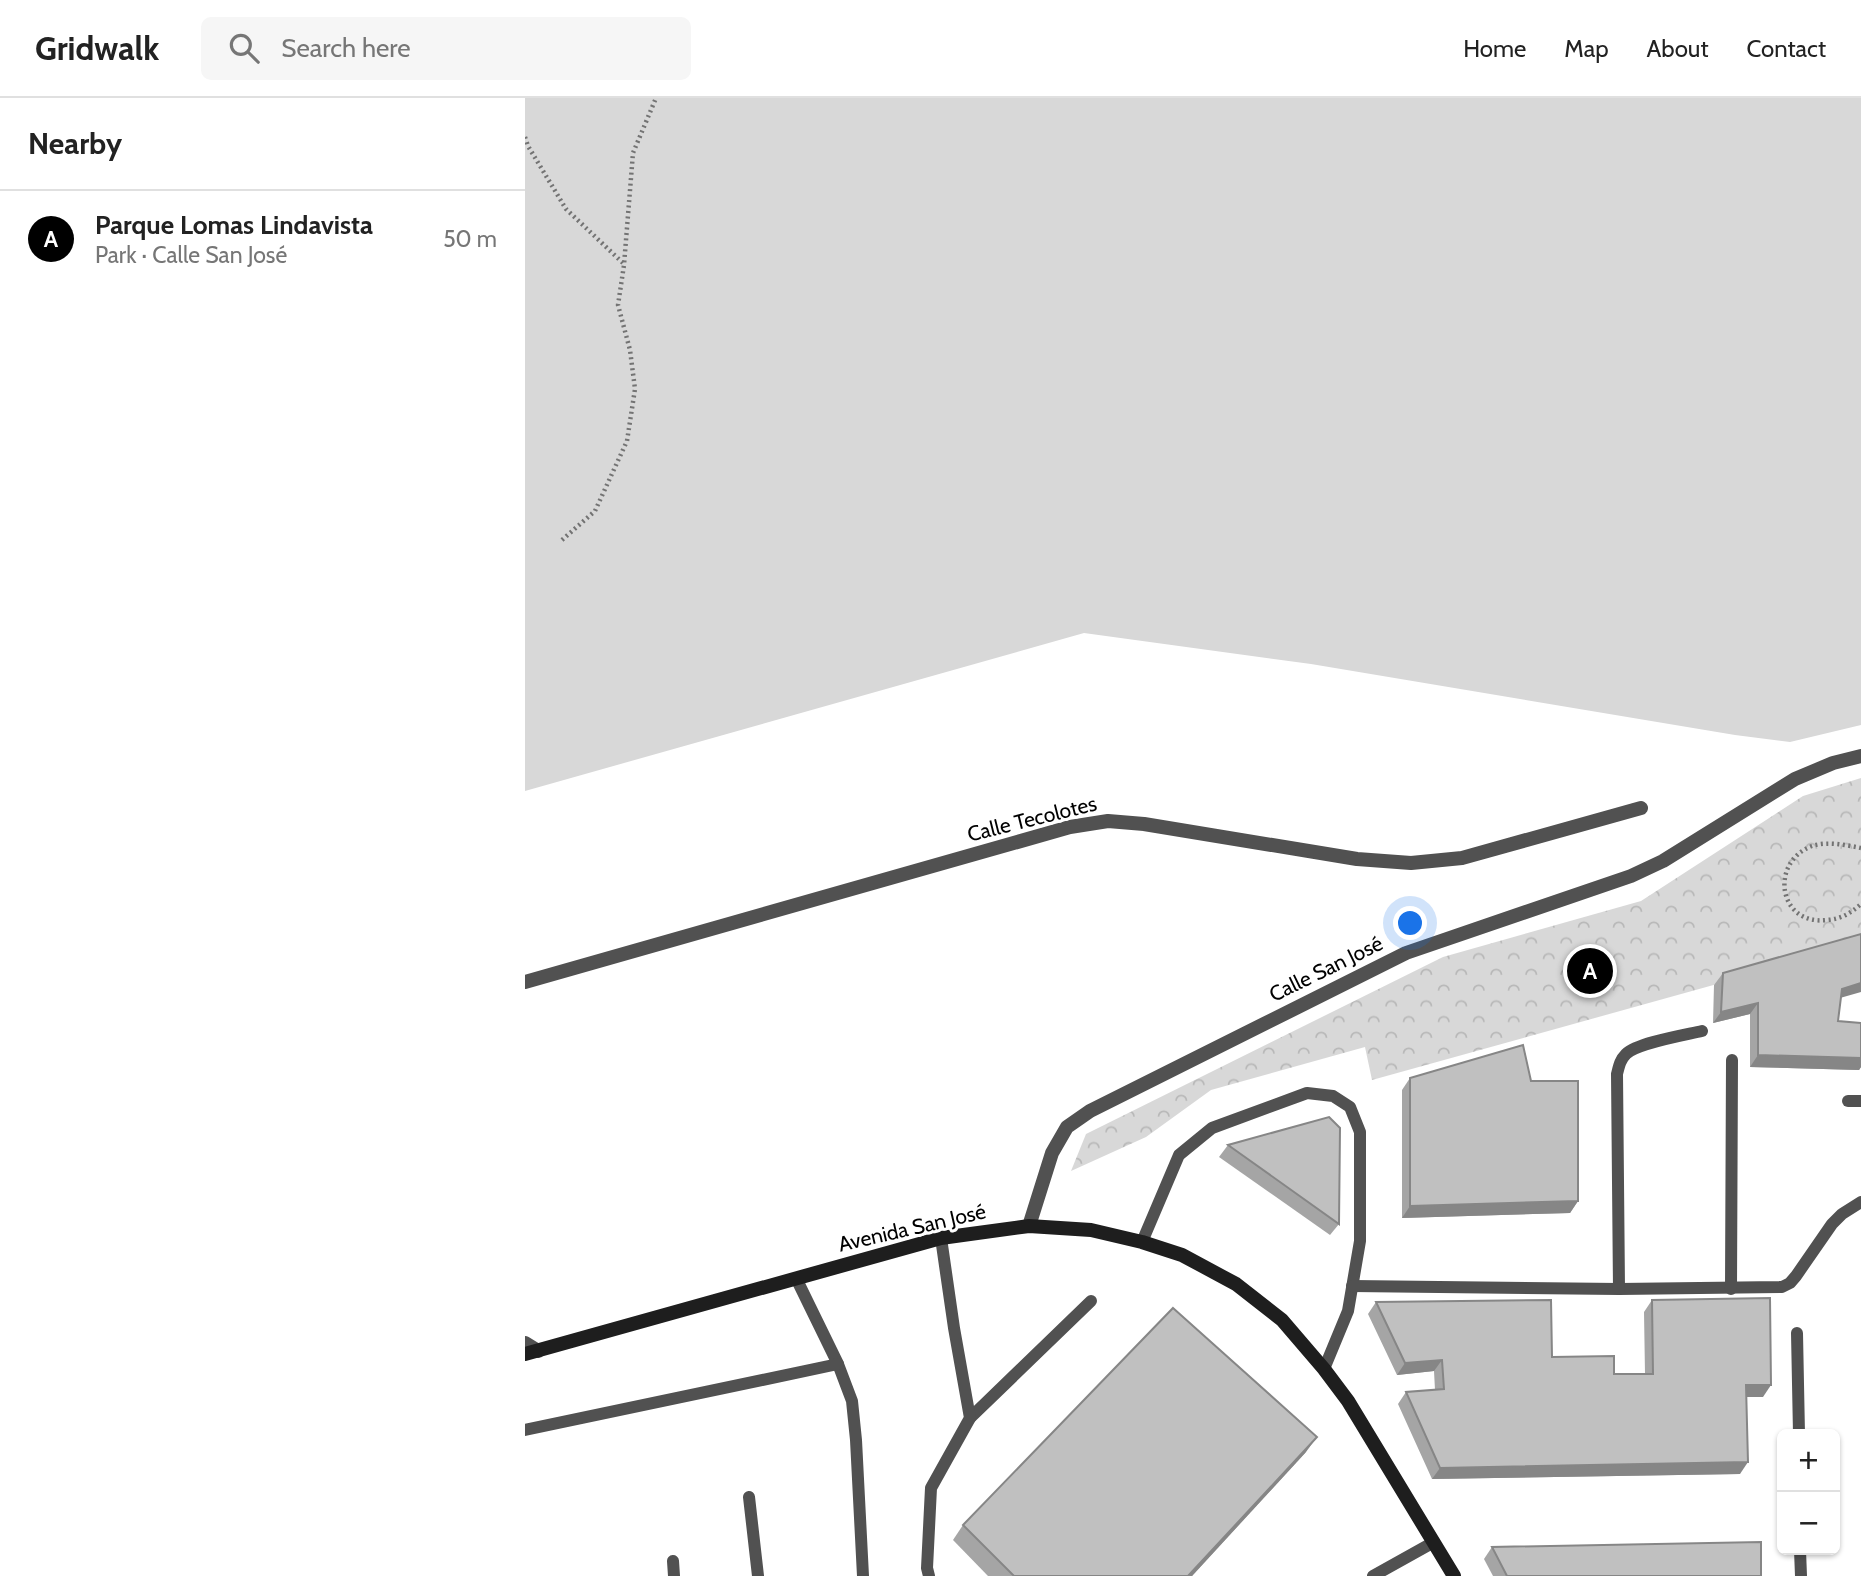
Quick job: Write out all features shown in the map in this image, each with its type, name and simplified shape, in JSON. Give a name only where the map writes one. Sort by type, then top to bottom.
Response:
[{"type":"main road","name":"Avenida San José","points":[[532,1352],[941,1238],[1030,1226],[1090,1230],[1142,1242],[1182,1255],[1236,1284],[1282,1321],[1348,1401],[1454,1576]]},
{"type":"street","name":"Calle San José","points":[[1030,1226],[1052,1153],[1067,1127],[1090,1111],[1406,953],[1631,876],[1663,861],[1795,779],[1861,755]]},
{"type":"street","name":"Calle Tecolotes","points":[[525,982],[1070,827],[1108,821],[1144,824],[1357,859],[1411,863],[1462,858],[1641,808]]},
{"type":"street","points":[[525,1343],[532,1352]]},
{"type":"lane","points":[[1619,1289],[1617,1074],[1620,1062],[1627,1052],[1639,1046],[1702,1031]]},
{"type":"lane","points":[[1731,1289],[1732,1060]]},
{"type":"lane","points":[[1142,1242],[1179,1155],[1212,1128],[1307,1093],[1333,1096],[1350,1107],[1360,1132],[1360,1241],[1348,1311],[1324,1369]]},
{"type":"lane","points":[[1352,1286],[1772,1289],[1790,1283],[1832,1224],[1861,1202]]},
{"type":"lane","points":[[941,1238],[970,1418]]},
{"type":"lane","points":[[796,1278],[838,1364],[852,1401],[863,1576]]},
{"type":"lane","points":[[929,1576],[927,1568],[931,1488],[970,1418],[1091,1301]]},
{"type":"lane","points":[[1797,1333],[1799,1429]]},
{"type":"lane","points":[[525,1430],[838,1364]]},
{"type":"lane","points":[[749,1497],[758,1576]]},
{"type":"lane","points":[[1373,1576],[1434,1542]]},
{"type":"lane","points":[[1800,1555],[1801,1576]]},
{"type":"lane","points":[[673,1561],[674,1576]]},
{"type":"path","points":[[562,540],[595,511],[627,440],[635,389],[630,350],[618,305],[625,265],[633,153],[656,98]]},
{"type":"path","points":[[525,137],[566,209],[625,265]]},
{"type":"path","points":[[1861,848],[1813,845],[1797,854],[1787,868],[1784,886],[1789,903],[1801,917],[1816,922],[1837,919],[1861,904]]},
{"type":"green space","points":[[525,98],[1861,98],[1861,725],[1790,742],[1311,664],[1084,633],[525,791]]},
{"type":"green space","points":[[1861,778],[1861,944],[1372,1080],[1365,1047],[1211,1090],[1146,1137],[1071,1171],[1086,1134],[1443,957],[1641,901],[1803,796]]},
{"type":"building","points":[[1861,934],[1861,983],[1842,989],[1838,1021],[1861,1023],[1861,1058],[1758,1055],[1758,1003],[1721,1012],[1723,973]]},
{"type":"building","points":[[1523,1045],[1531,1081],[1578,1081],[1578,1201],[1410,1206],[1410,1078]]},
{"type":"building","points":[[1329,1117],[1340,1128],[1339,1224],[1228,1145]]},
{"type":"building","points":[[1770,1298],[1771,1385],[1746,1385],[1748,1462],[1440,1468],[1406,1392],[1444,1389],[1442,1360],[1405,1363],[1376,1302],[1551,1300],[1552,1357],[1614,1356],[1614,1374],[1653,1374],[1652,1300]]},
{"type":"building","points":[[1173,1308],[1317,1437],[1188,1576],[1014,1576],[963,1525]]},
{"type":"building","points":[[1761,1542],[1761,1576],[1507,1576],[1492,1547]]},
{"type":"place","name":"Parque Lomas Lindavista","points":[[1590,971]]}]
